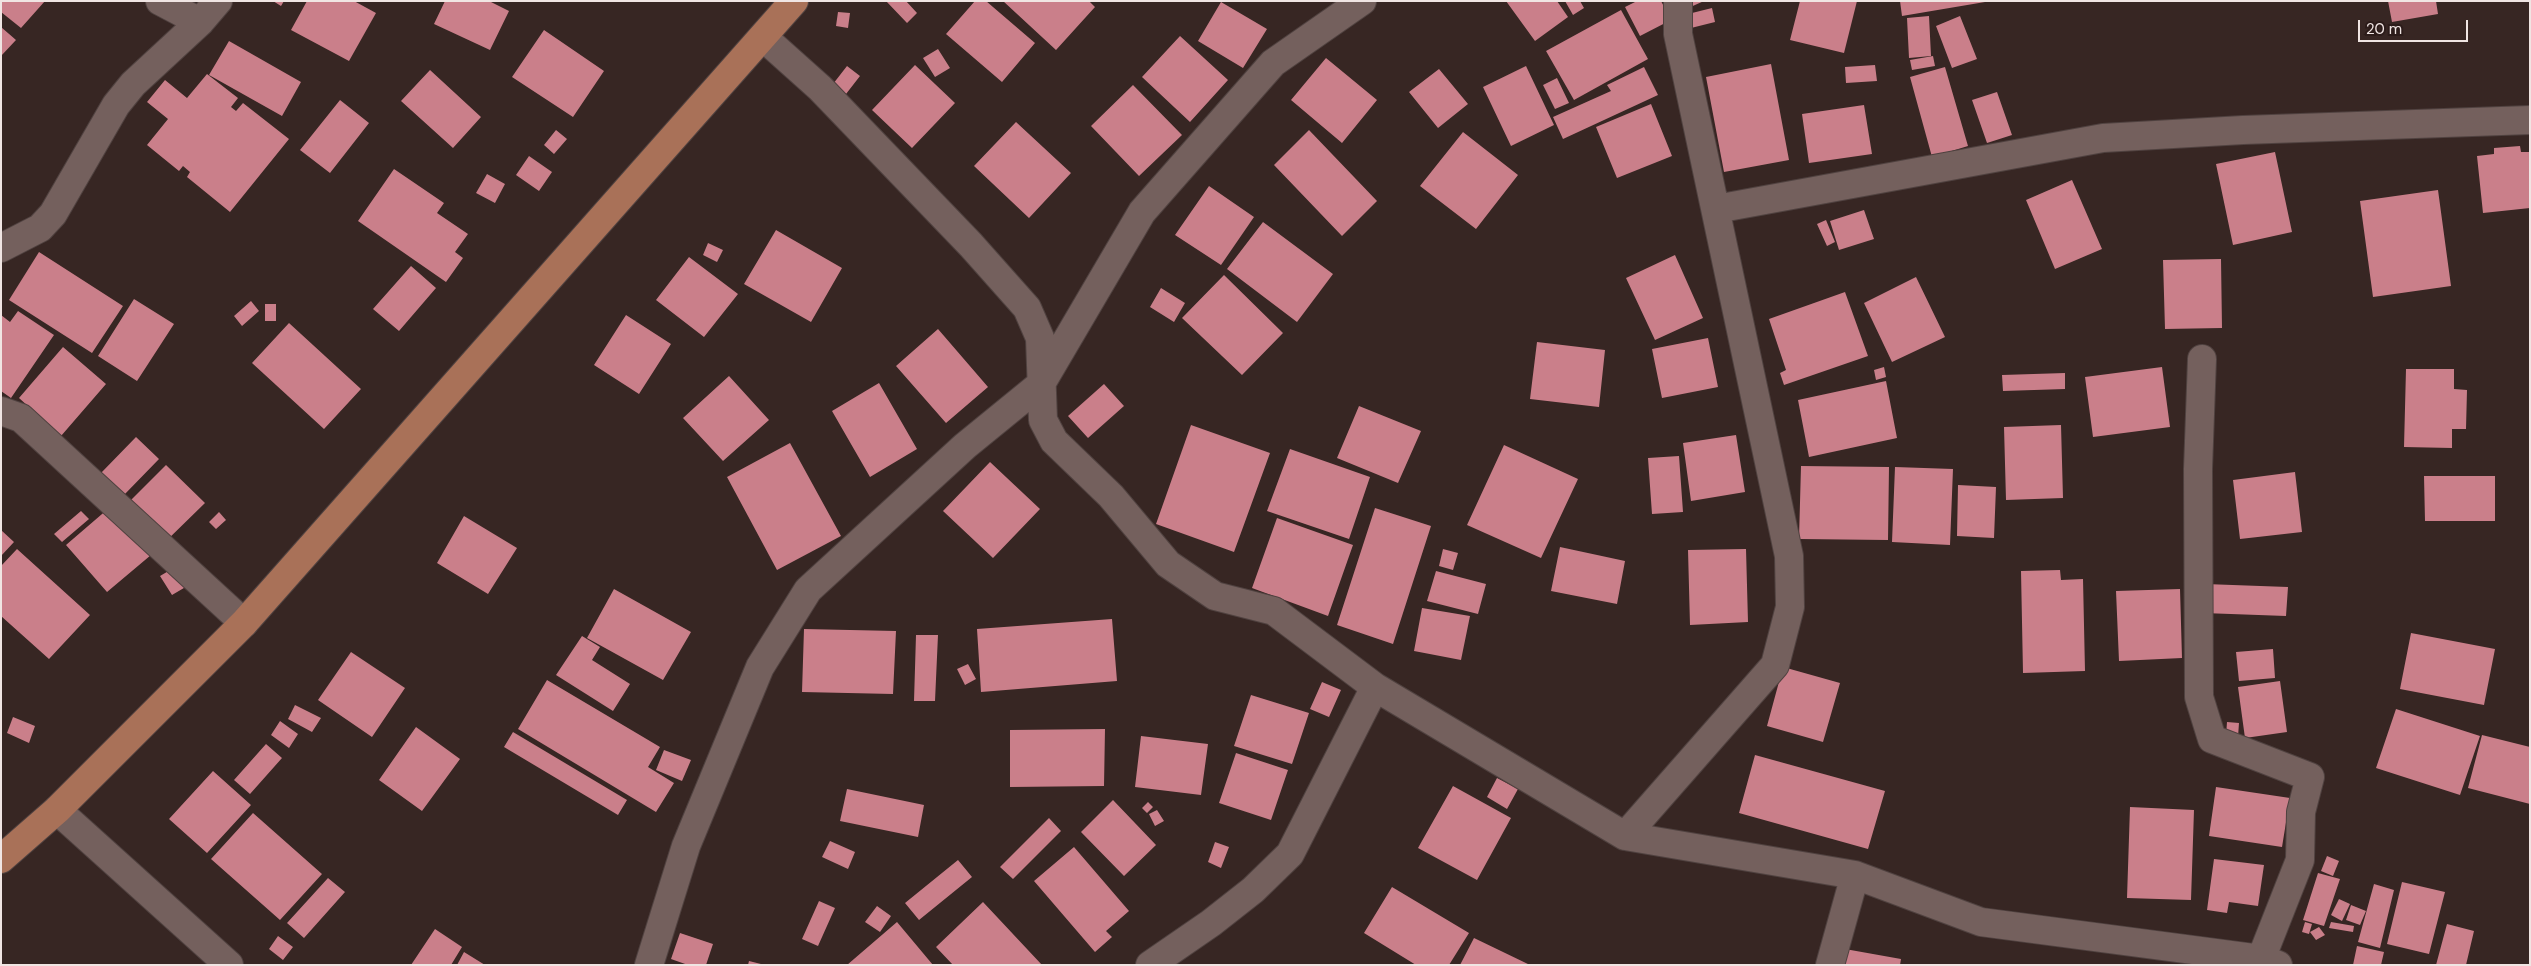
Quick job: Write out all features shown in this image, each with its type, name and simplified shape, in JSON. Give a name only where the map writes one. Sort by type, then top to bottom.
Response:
[{"type":"main road","points":[[1,859],[57,810],[244,623],[794,1]]},
{"type":"street","points":[[160,1],[200,22]]},
{"type":"street","points":[[1,248],[40,228],[52,214],[116,105],[132,84],[200,22],[218,1]]},
{"type":"street","points":[[649,965],[686,846],[760,667],[808,590],[965,446],[1041,384],[1142,212],[1273,62],[1362,1]]},
{"type":"street","points":[[1625,836],[1775,664],[1790,606],[1789,556],[1678,34],[1678,1]]},
{"type":"street","points":[[763,37],[820,88],[971,245],[1027,308],[1040,338],[1043,420],[1054,441],[1111,496],[1168,564],[1215,596],[1274,611],[1376,687],[1625,836],[1855,875],[1981,922],[2269,962],[2300,860],[2301,812],[2310,777],[2212,739],[2199,697],[2198,469],[2202,359]]},
{"type":"street","points":[[1716,209],[2103,138],[2243,130],[2530,120]]},
{"type":"street","points":[[1,411],[21,418],[244,623]]},
{"type":"street","points":[[1150,965],[1211,923],[1253,890],[1290,854],[1376,687]]},
{"type":"street","points":[[57,810],[229,965]]},
{"type":"street","points":[[1830,965],[1855,875]]},
{"type":"building","points":[[1,1],[45,1],[21,28],[1,12]]},
{"type":"building","points":[[273,1],[284,1],[281,6]]},
{"type":"building","points":[[307,1],[354,1],[376,13],[349,61],[291,30]]},
{"type":"building","points":[[445,1],[489,1],[509,11],[490,50],[434,24]]},
{"type":"building","points":[[886,1],[906,1],[917,13],[907,23]]},
{"type":"building","points":[[975,1],[986,1],[1035,43],[1002,82],[946,34]]},
{"type":"building","points":[[1003,1],[1089,1],[1095,7],[1056,50]]},
{"type":"building","points":[[1506,1],[1557,1],[1568,17],[1535,41]]},
{"type":"building","points":[[1565,1],[1580,1],[1584,8],[1573,15]]},
{"type":"building","points":[[1637,1],[1661,1],[1671,20],[1640,36],[1625,7]]},
{"type":"building","points":[[1683,1],[1704,1],[1686,9]]},
{"type":"building","points":[[1800,1],[1857,1],[1844,53],[1790,40]]},
{"type":"building","points":[[1900,1],[1985,1],[1985,2],[1902,16]]},
{"type":"building","points":[[2388,1],[2436,1],[2438,14],[2392,22]]},
{"type":"building","points":[[1221,2],[1267,29],[1243,68],[1198,41]]},
{"type":"building","points":[[1712,8],[1715,22],[1687,29],[1684,15]]},
{"type":"building","points":[[1621,10],[1648,59],[1574,100],[1546,51]]},
{"type":"building","points":[[838,12],[850,13],[848,28],[836,26]]},
{"type":"building","points":[[1929,16],[1931,56],[1909,58],[1907,18]]},
{"type":"building","points":[[1960,16],[1977,59],[1952,68],[1936,26]]},
{"type":"building","points":[[1,27],[16,40],[1,56]]},
{"type":"building","points":[[544,30],[604,71],[573,117],[512,77]]},
{"type":"building","points":[[1180,36],[1228,80],[1190,122],[1142,77]]},
{"type":"building","points":[[229,41],[301,82],[282,116],[209,75]]},
{"type":"building","points":[[938,49],[950,68],[935,77],[923,58]]},
{"type":"building","points":[[1933,56],[1935,66],[1912,70],[1910,60]]},
{"type":"building","points":[[1326,58],[1377,100],[1342,143],[1291,100]]},
{"type":"building","points":[[1771,64],[1789,160],[1724,172],[1706,77]]},
{"type":"building","points":[[915,65],[955,103],[912,148],[872,110]]},
{"type":"building","points":[[1875,65],[1877,81],[1846,83],[1845,67]]},
{"type":"building","points":[[847,66],[860,76],[846,94],[833,84]]},
{"type":"building","points":[[1526,66],[1554,125],[1511,146],[1483,87]]},
{"type":"building","points":[[1644,67],[1658,95],[1563,139],[1553,117],[1611,91],[1607,85]]},
{"type":"building","points":[[1945,67],[1968,146],[1932,157],[1910,77]]},
{"type":"building","points":[[1439,69],[1468,104],[1438,128],[1409,92]]},
{"type":"building","points":[[430,70],[481,117],[453,148],[401,101]]},
{"type":"building","points":[[207,74],[238,98],[231,107],[236,111],[243,103],[289,139],[230,212],[187,177],[190,172],[183,166],[179,171],[147,145],[168,119],[147,102],[165,80],[187,98]]},
{"type":"building","points":[[1557,78],[1569,103],[1555,109],[1543,85]]},
{"type":"building","points":[[1133,85],[1182,135],[1139,176],[1091,126]]},
{"type":"building","points":[[1997,92],[2012,135],[1987,143],[1972,100]]},
{"type":"building","points":[[340,100],[369,123],[330,173],[300,150]]},
{"type":"building","points":[[1651,104],[1672,156],[1617,178],[1596,127]]},
{"type":"building","points":[[1864,105],[1872,154],[1809,163],[1802,114]]},
{"type":"building","points":[[1016,122],[1071,173],[1029,218],[974,166]]},
{"type":"building","points":[[556,130],[567,139],[554,154],[544,145]]},
{"type":"building","points":[[1309,130],[1377,201],[1342,236],[1274,165]]},
{"type":"building","points":[[1463,132],[1518,175],[1476,229],[1420,186]]},
{"type":"building","points":[[2520,146],[2521,152],[2530,152],[2530,208],[2483,213],[2477,156],[2494,154],[2494,148]]},
{"type":"building","points":[[2275,152],[2292,232],[2233,245],[2216,164]]},
{"type":"building","points":[[529,156],[552,172],[539,191],[516,175]]},
{"type":"building","points":[[394,169],[444,203],[437,213],[468,234],[455,252],[463,258],[446,282],[358,221]]},
{"type":"building","points":[[487,174],[505,184],[495,203],[476,193]]},
{"type":"building","points":[[2072,180],[2102,249],[2055,269],[2026,200]]},
{"type":"building","points":[[1209,186],[1254,217],[1221,265],[1175,235]]},
{"type":"building","points":[[2438,190],[2451,286],[2373,297],[2360,201]]},
{"type":"building","points":[[1864,210],[1874,239],[1839,250],[1830,221]]},
{"type":"building","points":[[1826,220],[1835,242],[1827,246],[1817,224]]},
{"type":"building","points":[[1263,222],[1333,274],[1297,322],[1227,269]]},
{"type":"building","points":[[776,230],[842,268],[811,322],[744,284]]},
{"type":"building","points":[[708,243],[723,250],[717,262],[703,255]]},
{"type":"building","points":[[39,252],[123,306],[92,353],[9,300]]},
{"type":"building","points":[[1675,255],[1703,318],[1655,340],[1626,278]]},
{"type":"building","points":[[689,257],[738,294],[704,337],[656,300]]},
{"type":"building","points":[[2221,259],[2222,328],[2165,329],[2163,260]]},
{"type":"building","points":[[411,266],[436,288],[399,331],[373,309]]},
{"type":"building","points":[[1224,275],[1283,333],[1242,375],[1182,318]]},
{"type":"building","points":[[1916,277],[1945,337],[1892,362],[1864,303]]},
{"type":"building","points":[[1161,288],[1185,303],[1174,322],[1150,307]]},
{"type":"building","points":[[1845,292],[1868,356],[1784,385],[1780,373],[1786,370],[1769,319]]},
{"type":"building","points":[[134,299],[174,324],[137,381],[98,356]]},
{"type":"building","points":[[251,301],[259,311],[242,326],[234,316]]},
{"type":"building","points":[[265,304],[276,304],[276,321],[265,321]]},
{"type":"building","points":[[18,311],[54,335],[11,398],[1,391],[1,315],[10,322]]},
{"type":"building","points":[[626,315],[671,344],[639,394],[594,365]]},
{"type":"building","points":[[289,323],[361,389],[324,429],[252,363]]},
{"type":"building","points":[[938,329],[988,387],[946,423],[896,366]]},
{"type":"building","points":[[1708,338],[1718,387],[1662,398],[1652,349]]},
{"type":"building","points":[[1537,342],[1605,350],[1599,407],[1530,399]]},
{"type":"building","points":[[63,347],[106,384],[61,436],[19,398]]},
{"type":"building","points":[[1884,367],[1886,377],[1876,380],[1874,370]]},
{"type":"building","points":[[2162,367],[2170,427],[2093,437],[2085,377]]},
{"type":"building","points":[[2406,369],[2454,369],[2454,389],[2467,390],[2466,429],[2452,429],[2452,448],[2404,447]]},
{"type":"building","points":[[2065,373],[2065,389],[2003,391],[2002,375]]},
{"type":"building","points":[[729,376],[769,420],[723,461],[683,418]]},
{"type":"building","points":[[1886,381],[1897,438],[1809,457],[1798,400]]},
{"type":"building","points":[[879,383],[917,449],[870,477],[832,411]]},
{"type":"building","points":[[1104,384],[1124,406],[1088,438],[1068,416]]},
{"type":"building","points":[[1359,406],[1421,431],[1398,483],[1337,458]]},
{"type":"building","points":[[1191,425],[1270,453],[1234,552],[1156,524]]},
{"type":"building","points":[[2061,425],[2063,498],[2006,500],[2004,427]]},
{"type":"building","points":[[1736,435],[1745,492],[1691,501],[1683,443]]},
{"type":"building","points":[[136,437],[159,459],[124,495],[101,473]]},
{"type":"building","points":[[790,443],[841,536],[777,570],[727,477]]},
{"type":"building","points":[[1504,445],[1578,479],[1541,558],[1467,525]]},
{"type":"building","points":[[1290,449],[1370,477],[1349,539],[1267,511]]},
{"type":"building","points":[[1679,456],[1683,512],[1652,514],[1648,458]]},
{"type":"building","points":[[990,462],[1040,509],[993,558],[943,511]]},
{"type":"building","points":[[166,465],[205,503],[161,546],[123,508]]},
{"type":"building","points":[[1801,466],[1889,467],[1888,540],[1799,539]]},
{"type":"building","points":[[1895,467],[1953,469],[1950,545],[1892,542]]},
{"type":"building","points":[[2295,472],[2302,532],[2240,539],[2233,480]]},
{"type":"building","points":[[2424,476],[2495,476],[2495,521],[2425,521]]},
{"type":"building","points":[[1958,485],[1996,487],[1994,538],[1957,536]]},
{"type":"building","points":[[109,508],[151,555],[107,592],[66,545]]},
{"type":"building","points":[[1375,508],[1431,526],[1393,644],[1337,625]]},
{"type":"building","points":[[81,511],[89,519],[62,542],[54,534]]},
{"type":"building","points":[[219,512],[226,520],[216,529],[209,522]]},
{"type":"building","points":[[464,516],[517,548],[488,594],[437,563]]},
{"type":"building","points":[[1277,518],[1353,545],[1328,616],[1252,588]]},
{"type":"building","points":[[1,530],[14,542],[1,556]]},
{"type":"building","points":[[1560,547],[1625,561],[1617,604],[1551,591]]},
{"type":"building","points":[[17,549],[90,615],[49,659],[1,616],[1,566]]},
{"type":"building","points":[[1443,549],[1458,553],[1453,570],[1439,566]]},
{"type":"building","points":[[1746,549],[1748,622],[1690,625],[1688,550]]},
{"type":"building","points":[[177,566],[189,585],[172,595],[160,576]]},
{"type":"building","points":[[2060,570],[2061,580],[2083,579],[2085,671],[2023,673],[2021,571]]},
{"type":"building","points":[[1436,571],[1486,584],[1478,614],[1427,601]]},
{"type":"building","points":[[2205,584],[2288,587],[2286,616],[2203,613]]},
{"type":"building","points":[[614,589],[691,632],[663,680],[587,638]]},
{"type":"building","points":[[2180,589],[2182,658],[2119,661],[2116,591]]},
{"type":"building","points":[[1422,608],[1470,616],[1461,660],[1414,651]]},
{"type":"building","points":[[1112,619],[1117,681],[981,692],[977,629]]},
{"type":"building","points":[[804,629],[896,631],[893,694],[802,692]]},
{"type":"building","points":[[2411,633],[2495,649],[2484,705],[2400,689]]},
{"type":"building","points":[[916,635],[938,635],[935,701],[914,701]]},
{"type":"building","points":[[582,636],[600,647],[592,660],[630,684],[613,711],[556,675]]},
{"type":"building","points":[[2273,649],[2275,678],[2239,681],[2236,652]]},
{"type":"building","points":[[351,652],[405,688],[372,737],[318,700]]},
{"type":"building","points":[[968,664],[976,679],[965,685],[957,669]]},
{"type":"building","points":[[1783,667],[1840,683],[1823,742],[1767,726]]},
{"type":"building","points":[[547,680],[660,747],[648,767],[674,783],[656,812],[518,729]]},
{"type":"building","points":[[2280,681],[2287,732],[2245,738],[2238,687]]},
{"type":"building","points":[[1322,682],[1341,690],[1329,717],[1310,709]]},
{"type":"building","points":[[1251,695],[1309,713],[1292,764],[1234,746]]},
{"type":"building","points":[[295,705],[321,718],[312,732],[288,719]]},
{"type":"building","points":[[2396,709],[2480,736],[2460,795],[2376,768]]},
{"type":"building","points":[[13,717],[35,726],[29,743],[7,733]]},
{"type":"building","points":[[280,721],[298,734],[289,748],[271,735]]},
{"type":"building","points":[[2227,722],[2239,723],[2238,737],[2226,736]]},
{"type":"building","points":[[416,727],[460,759],[422,811],[379,780]]},
{"type":"building","points":[[1105,729],[1104,786],[1010,787],[1010,730]]},
{"type":"building","points":[[513,732],[627,800],[618,815],[504,747]]},
{"type":"building","points":[[2482,735],[2530,747],[2530,804],[2468,788]]},
{"type":"building","points":[[1141,736],[1208,744],[1201,795],[1135,787]]},
{"type":"building","points":[[266,744],[282,758],[250,794],[234,780]]},
{"type":"building","points":[[664,750],[691,760],[682,781],[656,770]]},
{"type":"building","points":[[1236,753],[1288,770],[1271,820],[1219,803]]},
{"type":"building","points":[[1755,755],[1885,791],[1868,849],[1739,813]]},
{"type":"building","points":[[213,771],[251,805],[207,853],[169,819]]},
{"type":"building","points":[[1497,778],[1518,789],[1507,809],[1487,797]]},
{"type":"building","points":[[1453,786],[1511,818],[1477,880],[1418,848]]},
{"type":"building","points":[[2216,787],[2290,798],[2282,847],[2209,836]]},
{"type":"building","points":[[847,789],[924,805],[918,837],[840,821]]},
{"type":"building","points":[[1113,800],[1156,845],[1124,876],[1081,832]]},
{"type":"building","points":[[1148,802],[1153,807],[1147,813],[1142,808]]},
{"type":"building","points":[[2130,807],[2194,810],[2191,900],[2127,898]]},
{"type":"building","points":[[1157,810],[1164,821],[1155,826],[1149,814]]},
{"type":"building","points":[[253,813],[322,874],[280,920],[211,859]]},
{"type":"building","points":[[1049,818],[1061,831],[1013,879],[1000,867]]},
{"type":"building","points":[[830,841],[855,852],[848,869],[822,857]]},
{"type":"building","points":[[1215,842],[1229,847],[1221,868],[1208,862]]},
{"type":"building","points":[[1074,847],[1129,911],[1106,931],[1112,937],[1095,952],[1034,881]]},
{"type":"building","points":[[2327,856],[2339,861],[2333,876],[2321,871]]},
{"type":"building","points":[[2214,859],[2264,865],[2258,906],[2229,902],[2227,913],[2207,910]]},
{"type":"building","points":[[958,860],[972,877],[919,920],[905,903]]},
{"type":"building","points":[[2318,873],[2340,879],[2324,926],[2303,920]]},
{"type":"building","points":[[328,878],[345,892],[304,938],[287,923]]},
{"type":"building","points":[[2402,882],[2445,892],[2429,954],[2387,944]]},
{"type":"building","points":[[2374,884],[2394,890],[2380,948],[2358,942]]},
{"type":"building","points":[[1392,887],[1469,933],[1449,965],[1416,965],[1364,933]]},
{"type":"building","points":[[2339,899],[2350,904],[2342,921],[2331,915]]},
{"type":"building","points":[[819,901],[835,908],[818,946],[802,939]]},
{"type":"building","points":[[983,902],[1042,965],[953,965],[936,947]]},
{"type":"building","points":[[2351,905],[2366,911],[2360,925],[2346,920]]},
{"type":"building","points":[[877,906],[891,916],[880,932],[865,922]]},
{"type":"building","points":[[897,922],[933,965],[847,965]]},
{"type":"building","points":[[2305,922],[2312,924],[2309,934],[2302,932]]},
{"type":"building","points":[[2331,922],[2354,926],[2353,932],[2329,928]]},
{"type":"building","points":[[2447,924],[2474,931],[2466,965],[2436,965]]},
{"type":"building","points":[[2319,927],[2325,935],[2316,940],[2310,932]]},
{"type":"building","points":[[435,929],[462,947],[451,965],[411,965]]},
{"type":"building","points":[[680,933],[713,944],[706,965],[688,965],[671,959]]},
{"type":"building","points":[[278,936],[293,947],[283,960],[269,949]]},
{"type":"building","points":[[1474,938],[1530,965],[1460,965]]},
{"type":"building","points":[[2357,946],[2384,952],[2381,965],[2353,965]]},
{"type":"building","points":[[1845,949],[1901,959],[1900,965],[1842,965]]},
{"type":"building","points":[[464,952],[485,965],[457,965]]},
{"type":"building","points":[[749,961],[761,964],[761,965],[748,965]]}]
